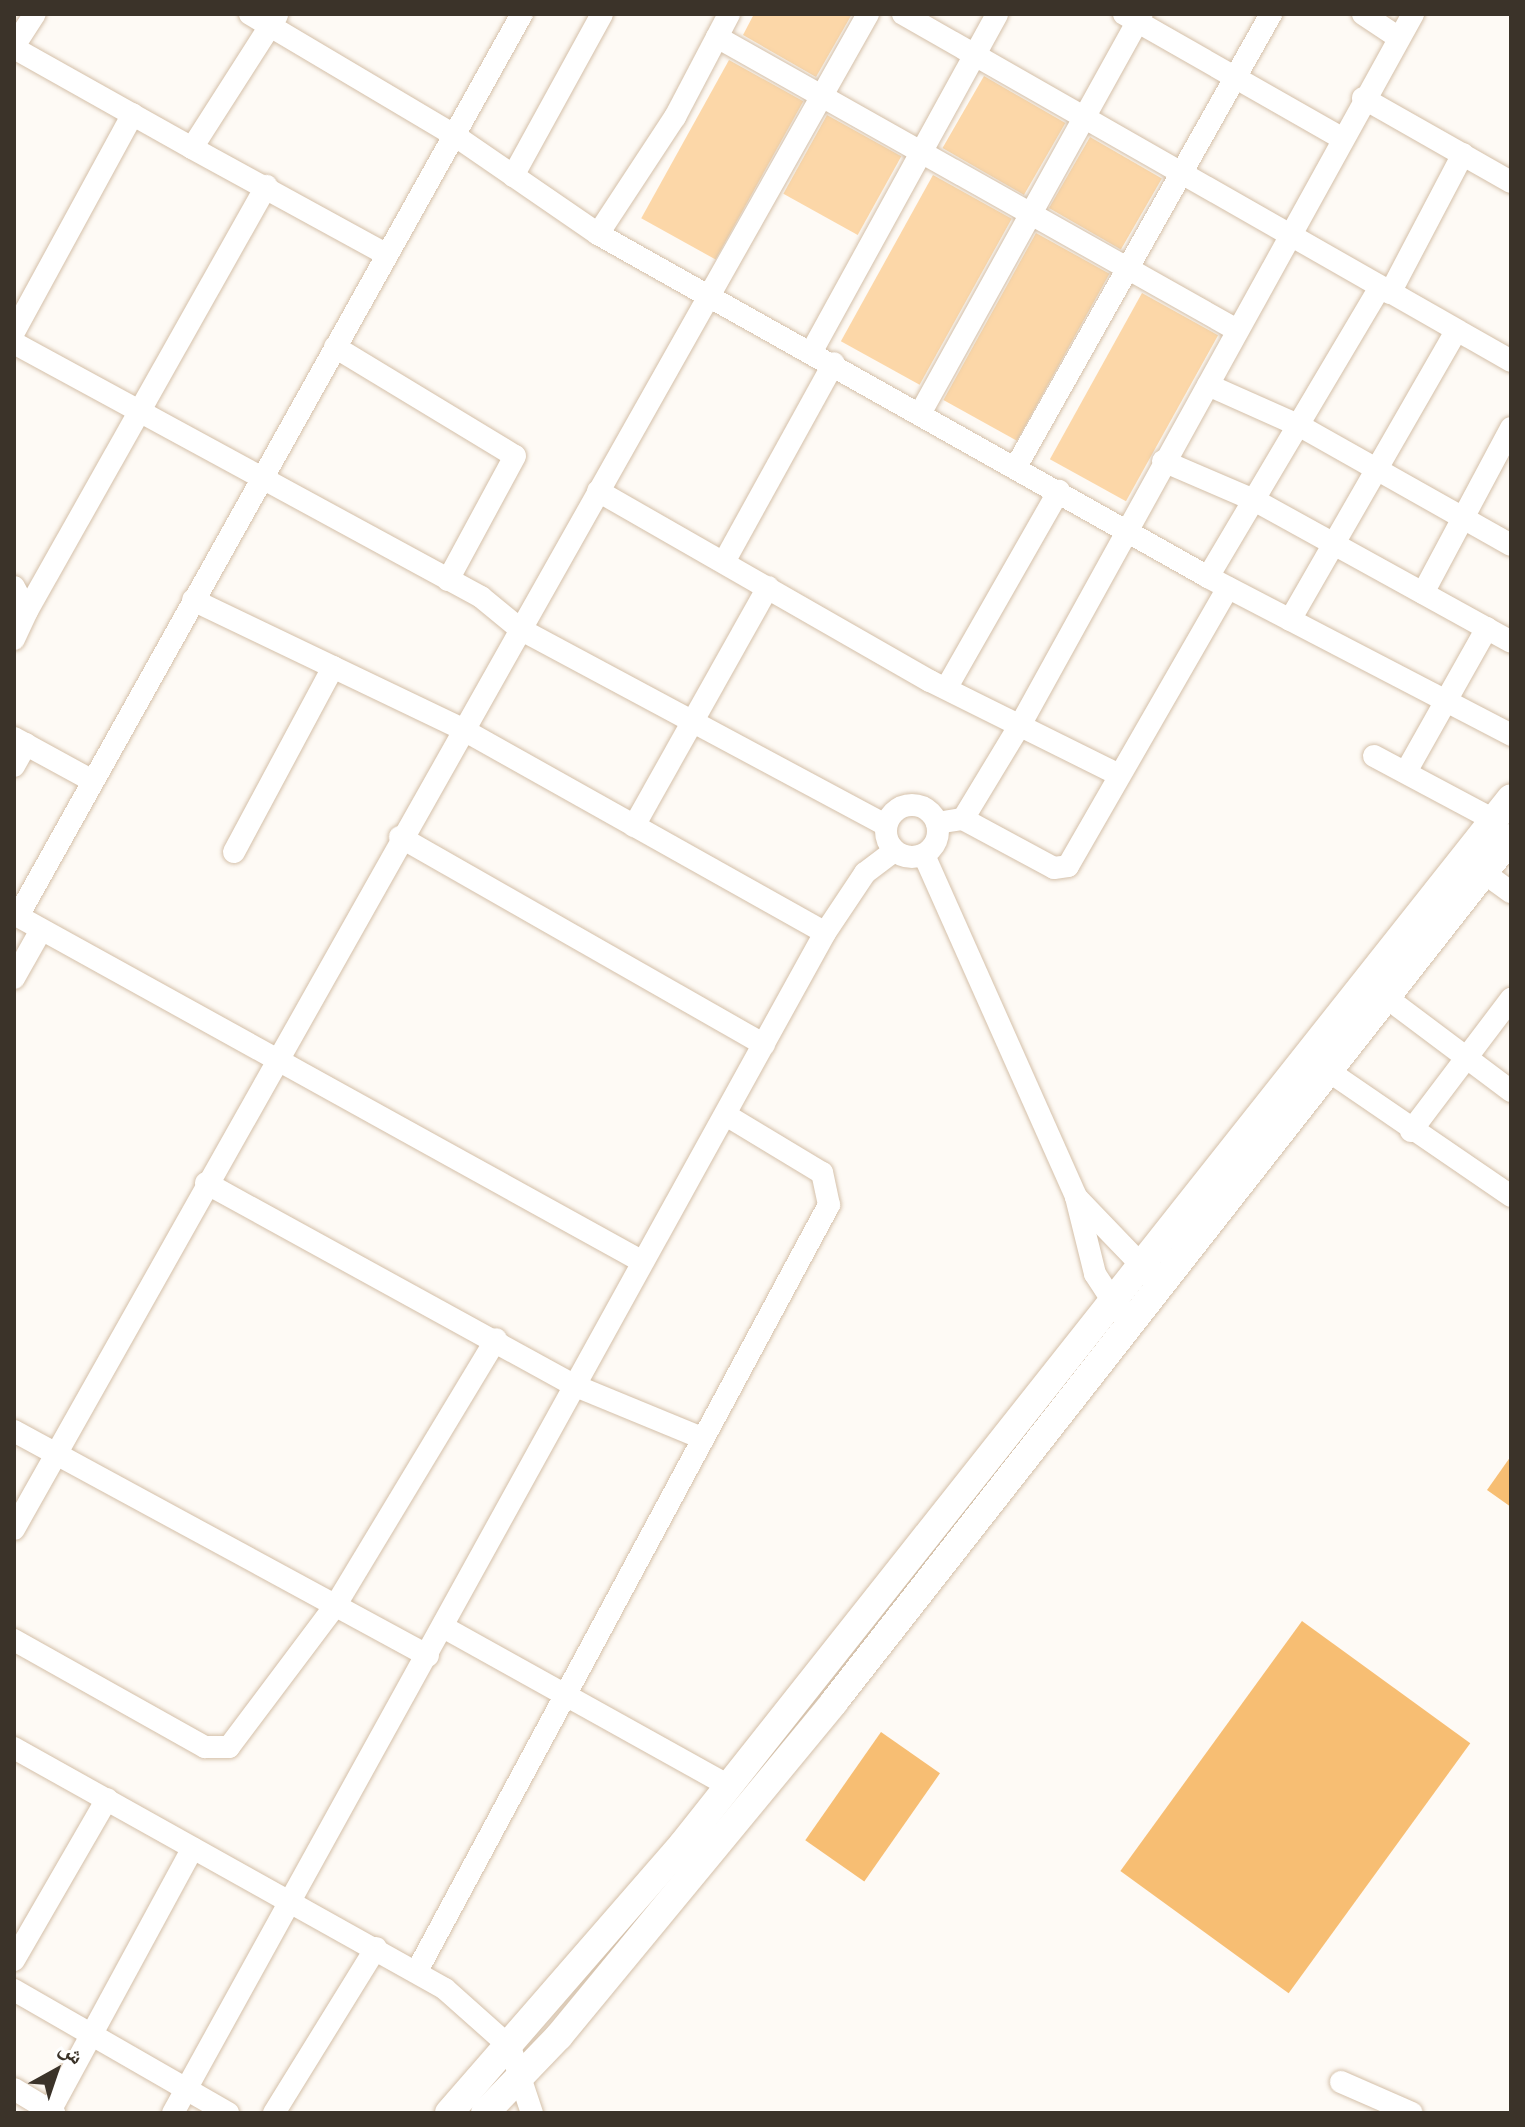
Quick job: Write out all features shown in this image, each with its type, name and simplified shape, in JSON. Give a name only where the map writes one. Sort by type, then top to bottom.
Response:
[{"type":"main road","points":[[485,2113],[525,2074],[834,1702],[1000,1483],[1163,1288],[1327,1070],[1387,998],[1483,872],[1505,819]]},
{"type":"main road","points":[[449,2113],[510,2047],[729,1786],[1138,1260],[1505,819]]},
{"type":"street","points":[[35,14],[14,47],[386,254]]},
{"type":"street","points":[[250,14],[274,20],[457,137],[598,234],[710,292],[1017,465],[1218,583],[1447,699],[1511,735]]},
{"type":"street","points":[[522,14],[457,137],[386,254],[16,915],[641,1261]]},
{"type":"street","points":[[513,176],[602,14]]},
{"type":"street","points":[[598,234],[729,14]]},
{"type":"street","points":[[14,1529],[61,1456],[206,1183],[279,1059],[400,837],[868,14]]},
{"type":"street","points":[[903,14],[1182,176],[1511,361]]},
{"type":"street","points":[[812,351],[997,14]]},
{"type":"street","points":[[1017,465],[1131,271],[1235,75],[1271,14]]},
{"type":"street","points":[[1363,14],[1399,38]]},
{"type":"street","points":[[963,819],[1023,720],[1124,530],[1208,385],[1340,137],[1413,14]]},
{"type":"street","points":[[921,412],[1084,119],[1135,16],[1340,137]]},
{"type":"street","points":[[192,148],[274,20]]},
{"type":"street","points":[[717,37],[824,94],[922,153],[1237,330]]},
{"type":"street","points":[[1363,98],[1511,182]]},
{"type":"street","points":[[133,114],[17,348],[448,580],[520,629],[694,719],[886,825],[894,851]]},
{"type":"street","points":[[937,823],[963,819],[1060,869],[1072,862],[1218,583],[1256,501],[1385,290],[1463,154]]},
{"type":"street","points":[[14,639],[266,186]]},
{"type":"street","points":[[1290,620],[1456,331]]},
{"type":"street","points":[[335,347],[515,456],[448,580]]},
{"type":"street","points":[[724,562],[834,363]]},
{"type":"street","points":[[1208,385],[1300,426],[1511,545]]},
{"type":"street","points":[[1423,593],[1511,428]]},
{"type":"street","points":[[1163,461],[1256,501],[1423,593],[1503,632],[1447,699],[1407,770]]},
{"type":"street","points":[[598,491],[947,687],[1023,720],[1119,775]]},
{"type":"street","points":[[947,687],[1059,491]]},
{"type":"street","points":[[14,587],[27,611]]},
{"type":"street","points":[[634,826],[768,587]]},
{"type":"street","points":[[193,600],[462,729],[825,933]]},
{"type":"street","points":[[234,852],[333,667]]},
{"type":"street","points":[[14,766],[20,741],[93,781]]},
{"type":"street","points":[[1374,756],[1505,819]]},
{"type":"street","points":[[886,825],[904,805],[918,805],[937,823],[938,836],[924,855]]},
{"type":"street","points":[[400,837],[764,1045]]},
{"type":"street","points":[[173,2113],[287,1900],[445,1628],[571,1384],[726,1115],[825,933],[865,873],[894,851],[924,855]]},
{"type":"street","points":[[924,855],[1076,1197],[1082,1238],[1109,1298],[1131,1326]]},
{"type":"street","points":[[1483,872],[1511,892]]},
{"type":"street","points":[[14,978],[41,930]]},
{"type":"street","points":[[1387,998],[1511,1091]]},
{"type":"street","points":[[1411,1131],[1511,999]]},
{"type":"street","points":[[1327,1070],[1411,1131],[1511,1196]]},
{"type":"street","points":[[417,1971],[567,1697],[832,1194],[822,1173],[726,1115]]},
{"type":"street","points":[[206,1183],[496,1339],[571,1384],[702,1438]]},
{"type":"street","points":[[1076,1197],[1163,1288]]},
{"type":"street","points":[[14,1640],[219,1750],[250,1724],[337,1603],[496,1339]]},
{"type":"street","points":[[14,1431],[337,1603],[428,1656]]},
{"type":"street","points":[[445,1628],[729,1786]]},
{"type":"street","points":[[14,1748],[417,1971],[510,2047],[525,2074],[532,2113]]},
{"type":"street","points":[[14,1960],[107,1799]]},
{"type":"street","points":[[14,2089],[52,2112],[193,1848]]},
{"type":"street","points":[[274,2113],[376,1948]]},
{"type":"street","points":[[14,1990],[228,2113]]},
{"type":"street","points":[[1341,2082],[1412,2113]]},
{"type":"shaded area","points":[[1511,1456],[1511,1507],[1487,1490]]},
{"type":"shaded area","points":[[1302,1621],[1470,1743],[1289,1993],[1120,1871]]},
{"type":"shaded area","points":[[881,1732],[940,1773],[864,1881],[805,1840]]},
{"type":"building","points":[[754,14],[852,14],[816,77],[743,35]]},
{"type":"building","points":[[729,60],[803,101],[716,260],[641,218]]},
{"type":"building","points":[[984,76],[1065,123],[1024,195],[942,148]]},
{"type":"building","points":[[827,115],[901,156],[858,235],[783,194]]},
{"type":"building","points":[[1090,137],[1162,178],[1121,250],[1049,208]]},
{"type":"building","points":[[933,175],[1012,219],[920,385],[841,341]]},
{"type":"building","points":[[1036,233],[1109,274],[1017,441],[943,400]]},
{"type":"building","points":[[1142,293],[1218,335],[1126,501],[1050,459]]}]
